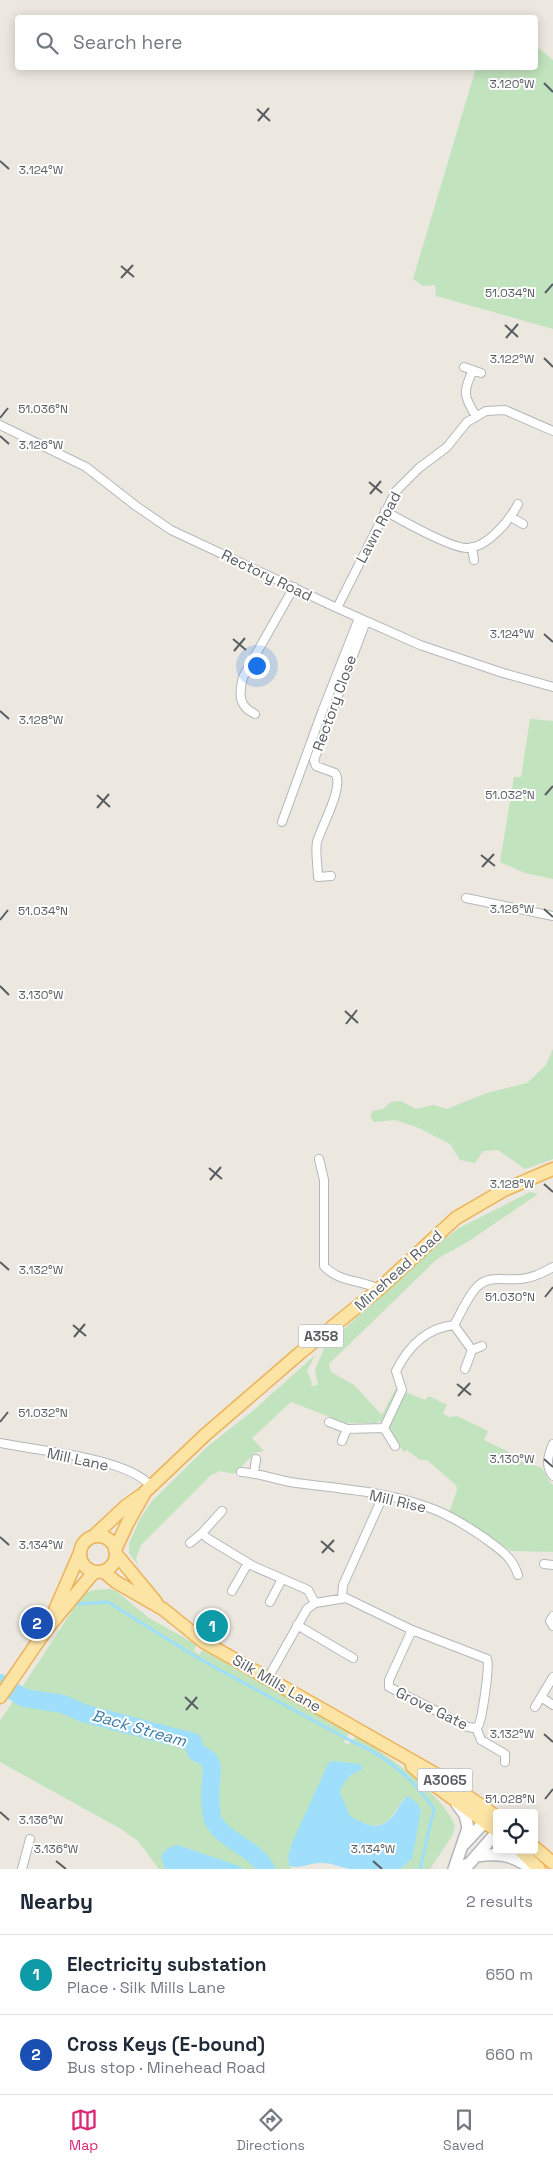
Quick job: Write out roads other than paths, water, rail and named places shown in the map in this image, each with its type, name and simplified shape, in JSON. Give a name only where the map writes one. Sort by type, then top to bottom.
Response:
[{"type":"main road","name":"Minehead Road","points":[[95,1535],[126,1506],[148,1489],[212,1428],[379,1289],[456,1218],[504,1190],[553,1170]]},
{"type":"main road","name":"Minehead Road","points":[[116,1552],[127,1524],[148,1489]]},
{"type":"main road","points":[[95,1535],[108,1538],[116,1552]]},
{"type":"main road","name":"A358","points":[[49,1625],[83,1542],[95,1535]]},
{"type":"main road","name":"A358","points":[[1,1695],[49,1625],[99,1571],[112,1565],[116,1552]]},
{"type":"main road","name":"Silk Mills Lane","points":[[116,1552],[162,1609]]},
{"type":"main road","points":[[79,1555],[84,1566],[99,1571]]},
{"type":"main road","name":"Silk Mills Lane","points":[[99,1571],[162,1609],[204,1642],[439,1776],[491,1817]]},
{"type":"main road","name":"Silk Mills Lane","points":[[396,1751],[428,1781],[451,1798],[491,1817]]},
{"type":"main road","points":[[538,1850],[553,1863]]},
{"type":"main road","points":[[524,1854],[539,1869]]},
{"type":"street","points":[[464,367],[482,373]]},
{"type":"street","points":[[473,370],[465,390],[465,396],[476,416],[486,411],[505,410],[553,431]]},
{"type":"street","name":"Lawn Road","points":[[337,608],[385,511],[401,484],[447,447],[468,422],[476,416]]},
{"type":"street","name":"Rectory Road","points":[[0,425],[86,467],[162,526],[337,608],[447,655],[553,687]]},
{"type":"street","points":[[385,511],[454,545],[467,548],[481,544],[511,517],[518,504]]},
{"type":"street","points":[[511,517],[523,524]]},
{"type":"street","points":[[472,547],[474,560]]},
{"type":"street","points":[[255,714],[247,710],[241,703],[239,691],[243,677],[294,587]]},
{"type":"street","points":[[282,822],[322,712],[363,619]]},
{"type":"street","name":"Rectory Close","points":[[331,876],[318,877],[317,844],[338,780],[335,773],[316,766],[314,760],[363,619]]},
{"type":"street","points":[[466,898],[553,916]]},
{"type":"street","points":[[319,1159],[324,1180],[324,1266],[330,1272],[345,1279],[379,1289]]},
{"type":"street","points":[[384,1428],[402,1390],[396,1371],[411,1347],[426,1334],[441,1326],[454,1324],[476,1288],[489,1279],[518,1280],[534,1277],[553,1267]]},
{"type":"street","points":[[454,1324],[472,1350]]},
{"type":"street","points":[[465,1369],[472,1350],[482,1346]]},
{"type":"street","points":[[329,1422],[346,1429],[384,1428]]},
{"type":"street","points":[[384,1428],[395,1446]]},
{"type":"street","points":[[342,1442],[346,1429]]},
{"type":"street","name":"Mill Lane","points":[[0,1443],[88,1459],[133,1472],[146,1480],[148,1489]]},
{"type":"street","points":[[553,1444],[548,1462],[549,1471],[553,1476]]},
{"type":"street","points":[[254,1473],[256,1459]]},
{"type":"street","name":"Mill Rise","points":[[241,1472],[405,1499],[434,1509],[462,1523],[498,1548],[514,1562],[518,1575]]},
{"type":"street","points":[[268,1678],[307,1609],[315,1603],[342,1598],[344,1582],[383,1496]]},
{"type":"street","points":[[190,1543],[222,1511]]},
{"type":"street","points":[[202,1533],[218,1546],[248,1563],[308,1590],[315,1603]]},
{"type":"street","points":[[232,1591],[248,1563]]},
{"type":"street","points":[[544,1564],[553,1564]]},
{"type":"street","points":[[270,1602],[282,1579]]},
{"type":"street","name":"Grove Gate","points":[[342,1598],[349,1599],[412,1630],[487,1659],[489,1665],[485,1680],[482,1717],[480,1724],[476,1728]]},
{"type":"street","points":[[553,1616],[550,1621],[553,1626]]},
{"type":"street","points":[[297,1625],[353,1658]]},
{"type":"street","name":"Grove Gate","points":[[412,1630],[389,1680],[390,1687],[468,1727],[476,1728]]},
{"type":"street","points":[[535,1707],[553,1677]]},
{"type":"street","points":[[541,1697],[553,1705]]},
{"type":"street","name":"Grove Gate","points":[[476,1728],[481,1740],[506,1754],[505,1762]]},
{"type":"street","points":[[451,1798],[466,1815],[468,1828],[454,1868]]},
{"type":"street","points":[[463,1845],[470,1841],[491,1817]]},
{"type":"street","points":[[454,1868],[469,1864],[493,1836]]},
{"type":"street","points":[[23,1869],[30,1839]]},
{"type":"street","points":[[476,1856],[496,1853],[532,1869]]},
{"type":"water","points":[[332,1761],[359,1764],[363,1767],[348,1778],[340,1792],[350,1816],[357,1820],[369,1825],[380,1825],[390,1819],[408,1796],[418,1804],[421,1811],[412,1859],[400,1869],[349,1869],[322,1863],[300,1867],[289,1866],[288,1857],[291,1845],[328,1764]]},
{"type":"water","points":[[178,1845],[244,1869],[165,1869],[161,1857],[168,1849]]},
{"type":"waterway","points":[[77,1604],[108,1602],[198,1658],[388,1761],[408,1778],[434,1809],[420,1869]]},
{"type":"waterway","name":"Back Stream","points":[[0,1683],[24,1698],[63,1704],[83,1713],[193,1742],[196,1752],[206,1758],[211,1764],[210,1801],[213,1820],[224,1833],[254,1855],[266,1869]]},
{"type":"place","name":"Cross Keys (E-bound)","points":[[37,1623]]},
{"type":"place","name":"Electricity substation","points":[[212,1626]]}]
